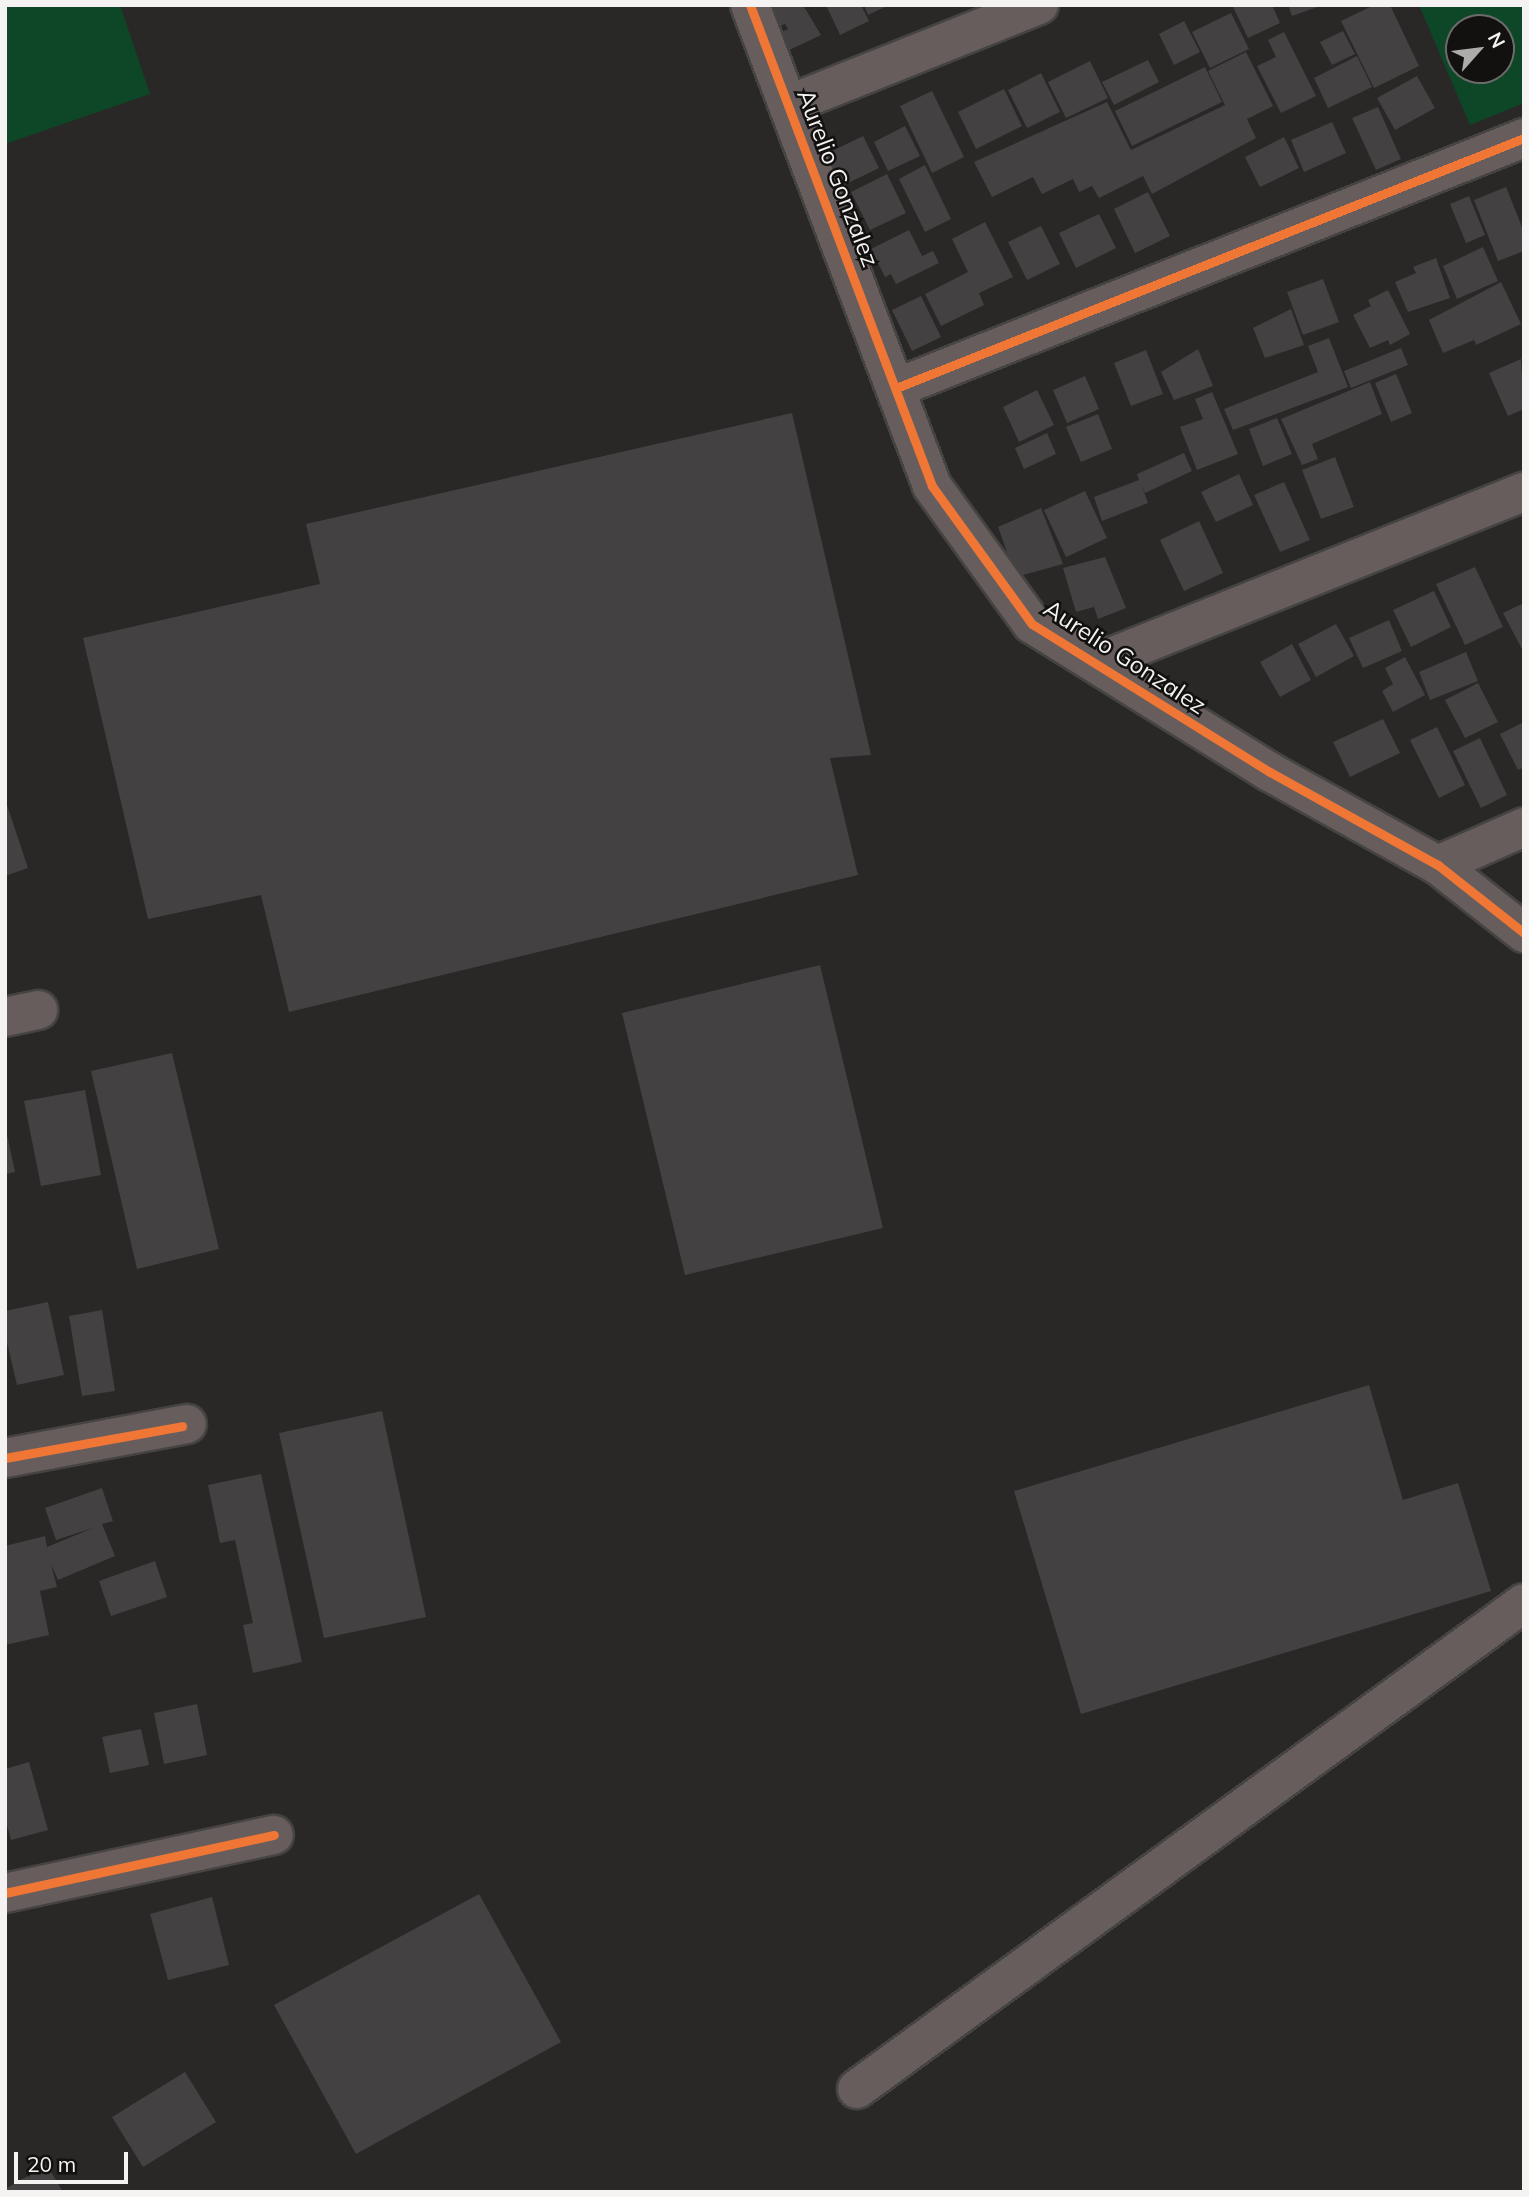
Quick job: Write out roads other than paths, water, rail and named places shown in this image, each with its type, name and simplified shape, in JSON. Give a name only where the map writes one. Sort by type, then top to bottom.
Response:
[{"type":"street","name":"Aurelio Gonzalez","points":[[750,5],[790,104],[932,486],[1032,624],[1270,772],[1438,865],[1524,933]]},
{"type":"street","points":[[790,104],[1039,5]]},
{"type":"street","points":[[896,388],[1524,138]]},
{"type":"street","points":[[1096,663],[1524,492]]},
{"type":"street","points":[[1438,865],[1524,827]]},
{"type":"street","points":[[5,1458],[184,1425]]},
{"type":"street","points":[[857,2089],[1524,1603]]},
{"type":"street","points":[[5,1893],[274,1835]]}]
